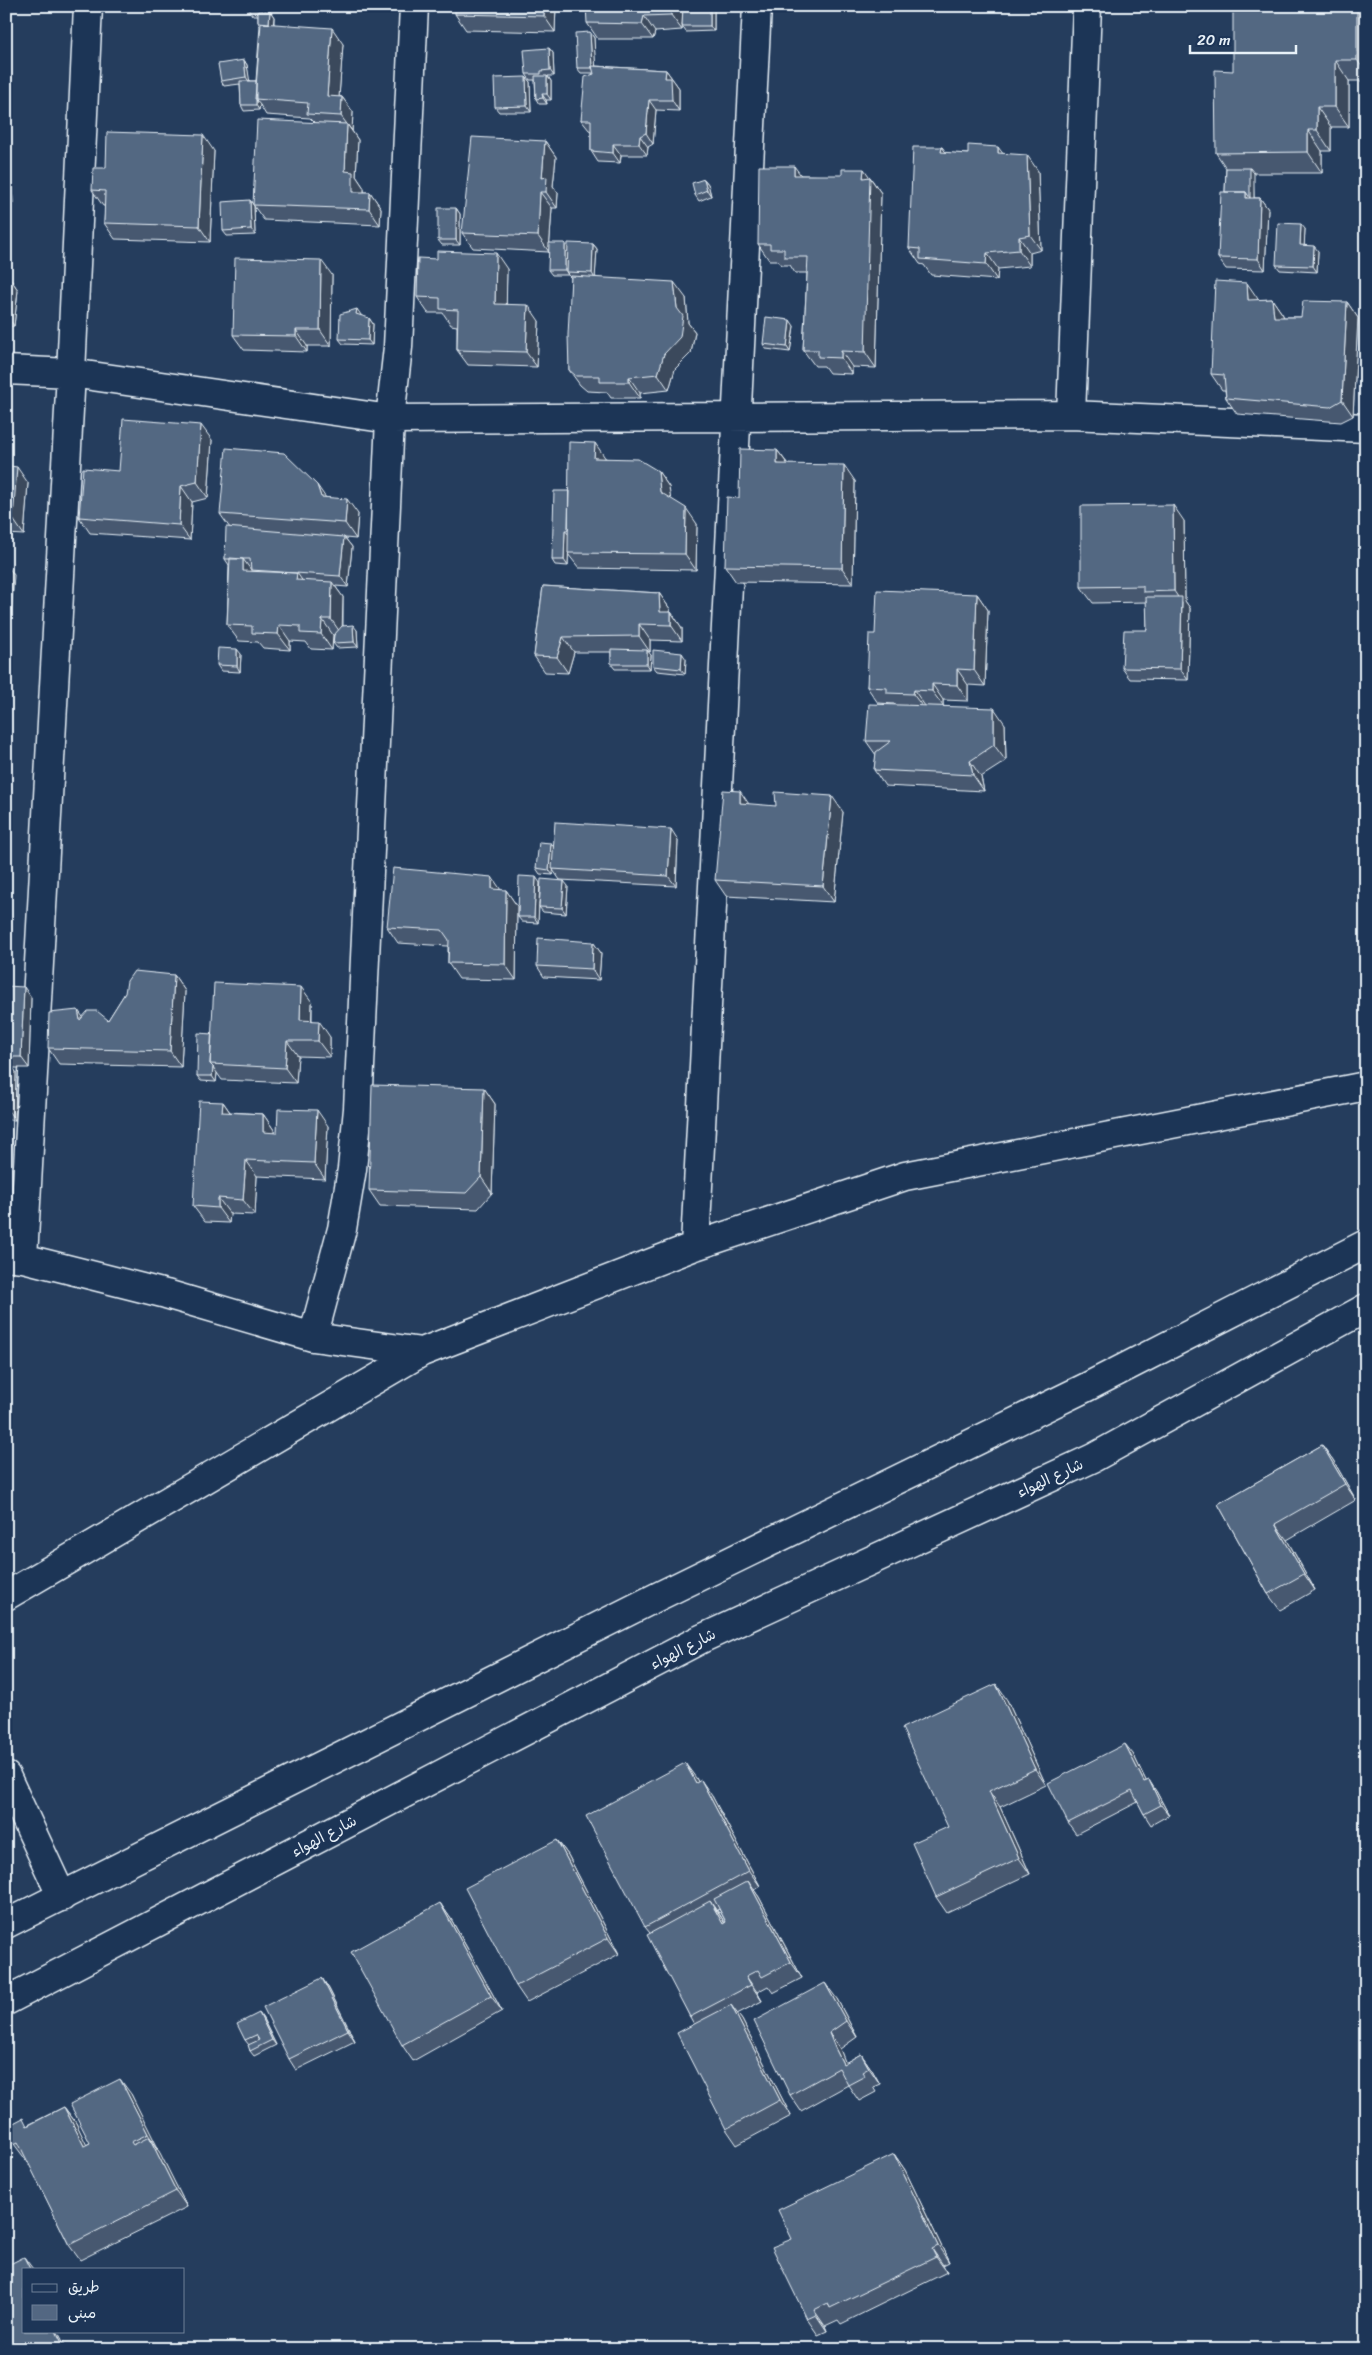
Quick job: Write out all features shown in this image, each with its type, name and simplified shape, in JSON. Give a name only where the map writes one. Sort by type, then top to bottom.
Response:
[{"type":"street","points":[[88,6],[71,372],[15,1257],[166,1294],[313,1337],[422,1352]]},
{"type":"street","points":[[313,1337],[342,1229],[352,1169],[358,1109],[390,419],[398,347],[414,6]]},
{"type":"street","points":[[695,1246],[757,6]]},
{"type":"street","points":[[1071,415],[1087,6]]},
{"type":"street","points":[[6,370],[71,372],[390,419],[1071,415],[1366,428]]},
{"type":"street","points":[[6,1596],[422,1352],[695,1246],[905,1176],[1366,1086]]},
{"type":"street","points":[[6,1924],[648,1602],[1096,1382],[1366,1244]]},
{"type":"street","name":"شارع الهواء","points":[[6,2001],[703,1638],[1093,1458],[1366,1308]]},
{"type":"street","points":[[6,1776],[62,1897]]},
{"type":"building","points":[[248,6],[262,6],[261,10],[248,9]]},
{"type":"building","points":[[455,6],[544,6],[544,16],[455,14]]},
{"type":"building","points":[[586,6],[671,6],[671,15],[644,16],[642,24],[587,23]]},
{"type":"building","points":[[683,6],[710,6],[710,26],[682,26]]},
{"type":"building","points":[[1233,6],[1357,6],[1357,60],[1335,60],[1335,107],[1317,107],[1317,130],[1308,130],[1308,152],[1216,153],[1215,70],[1233,71]]},
{"type":"building","points":[[258,11],[270,11],[269,23],[258,22]]},
{"type":"building","points":[[261,23],[332,28],[327,96],[342,97],[341,116],[307,114],[308,103],[255,99]]},
{"type":"building","points":[[590,32],[592,68],[577,68],[575,33]]},
{"type":"building","points":[[549,48],[550,70],[541,71],[541,74],[526,74],[524,50]]},
{"type":"building","points":[[244,60],[246,77],[221,81],[218,64]]},
{"type":"building","points":[[592,66],[666,70],[665,78],[671,78],[672,100],[649,100],[646,133],[640,136],[639,144],[613,144],[613,153],[591,151],[591,120],[581,120],[585,77],[594,74]]},
{"type":"building","points":[[535,76],[547,76],[547,94],[542,94],[543,98],[536,99]]},
{"type":"building","points":[[526,77],[527,106],[495,107],[494,78]]},
{"type":"building","points":[[240,81],[256,81],[256,105],[241,105]]},
{"type":"building","points":[[257,120],[347,124],[345,171],[353,172],[353,192],[370,192],[369,209],[253,205]]},
{"type":"building","points":[[107,132],[203,135],[199,226],[104,223],[105,191],[92,190],[93,168],[106,168]]},
{"type":"building","points":[[472,137],[545,141],[542,178],[547,177],[546,192],[540,192],[538,236],[462,233]]},
{"type":"building","points":[[968,145],[998,147],[998,153],[1027,155],[1030,235],[1019,237],[1019,250],[987,253],[986,264],[920,259],[920,249],[909,248],[913,147],[942,147],[941,152],[968,154]]},
{"type":"building","points":[[759,166],[794,166],[794,175],[842,175],[842,169],[864,169],[863,178],[870,177],[865,352],[841,351],[841,358],[818,357],[818,350],[803,350],[808,257],[784,257],[784,249],[770,249],[770,244],[758,244]]},
{"type":"building","points":[[1226,168],[1250,168],[1250,198],[1246,192],[1225,192]]},
{"type":"building","points":[[704,179],[707,190],[695,195],[692,183]]},
{"type":"building","points":[[6,181],[8,181],[9,198],[6,198]]},
{"type":"building","points":[[1221,192],[1246,192],[1246,198],[1260,198],[1258,259],[1218,258]]},
{"type":"building","points":[[250,200],[251,229],[223,231],[222,202]]},
{"type":"building","points":[[438,208],[456,208],[456,240],[438,240]]},
{"type":"building","points":[[1278,223],[1301,224],[1300,245],[1314,246],[1313,266],[1276,265]]},
{"type":"building","points":[[549,243],[565,243],[565,270],[548,270]]},
{"type":"building","points":[[568,243],[593,244],[592,273],[567,272]]},
{"type":"building","points":[[437,251],[496,253],[495,304],[528,305],[526,352],[457,350],[458,310],[440,309],[440,298],[417,297],[418,258],[437,259]]},
{"type":"building","points":[[235,258],[321,260],[320,330],[296,330],[296,336],[233,335]]},
{"type":"building","points":[[571,276],[674,282],[677,308],[683,316],[680,337],[664,354],[658,374],[629,377],[629,382],[600,382],[600,376],[576,376],[569,370],[568,335]]},
{"type":"building","points":[[1215,281],[1247,283],[1248,300],[1272,299],[1274,317],[1301,317],[1303,301],[1347,302],[1342,400],[1330,407],[1226,398],[1224,375],[1211,374]]},
{"type":"building","points":[[357,309],[356,314],[369,318],[368,340],[339,339],[340,314]]},
{"type":"building","points":[[766,317],[790,320],[787,347],[763,344]]},
{"type":"building","points":[[123,419],[201,425],[197,482],[181,486],[179,525],[79,517],[83,468],[119,471]]},
{"type":"building","points":[[569,442],[595,443],[594,458],[638,459],[658,471],[660,492],[686,508],[685,554],[568,553]]},
{"type":"building","points":[[226,448],[284,453],[317,485],[321,497],[347,499],[345,523],[220,514]]},
{"type":"building","points":[[740,449],[777,450],[777,464],[844,465],[842,568],[725,566],[727,497],[739,498]]},
{"type":"building","points":[[6,460],[10,466],[17,467],[13,519],[6,518]]},
{"type":"building","points":[[554,491],[569,491],[568,530],[565,530],[564,560],[552,560]]},
{"type":"building","points":[[1173,505],[1174,591],[1143,592],[1143,586],[1081,587],[1081,506]]},
{"type":"building","points":[[226,527],[344,537],[340,576],[251,570],[250,559],[225,559]]},
{"type":"building","points":[[230,558],[243,559],[243,571],[297,573],[296,580],[332,582],[331,619],[322,619],[321,634],[300,633],[300,626],[279,625],[278,634],[252,633],[252,626],[227,625]]},
{"type":"building","points":[[543,586],[659,593],[660,612],[671,612],[671,625],[639,624],[639,636],[563,637],[557,657],[534,656]]},
{"type":"building","points":[[877,590],[977,594],[974,670],[957,669],[957,685],[932,684],[932,691],[914,690],[913,694],[887,693],[887,688],[867,687],[869,634],[875,634]]},
{"type":"building","points":[[1146,597],[1182,597],[1180,669],[1122,668],[1124,630],[1147,630]]},
{"type":"building","points":[[353,625],[354,642],[333,643],[334,635],[342,626]]},
{"type":"building","points":[[218,648],[237,649],[237,666],[217,665]]},
{"type":"building","points":[[611,649],[647,650],[647,664],[611,664]]},
{"type":"building","points":[[653,650],[682,653],[681,669],[653,666]]},
{"type":"building","points":[[869,704],[994,708],[994,745],[970,761],[973,775],[874,770],[876,752],[891,741],[866,741]]},
{"type":"building","points":[[723,790],[740,791],[740,803],[776,806],[775,792],[832,796],[823,886],[715,880]]},
{"type":"building","points":[[555,822],[671,829],[668,876],[552,869]]},
{"type":"building","points":[[539,842],[551,843],[549,870],[536,868]]},
{"type":"building","points":[[393,868],[492,877],[492,889],[506,890],[505,964],[448,963],[449,940],[442,930],[387,927]]},
{"type":"building","points":[[519,876],[536,877],[534,917],[518,917]]},
{"type":"building","points":[[541,879],[564,881],[562,908],[539,907]]},
{"type":"building","points":[[538,938],[593,942],[592,969],[537,966]]},
{"type":"building","points":[[134,971],[174,975],[170,1051],[48,1048],[49,1013],[78,1010],[80,1020],[88,1011],[97,1011],[108,1020],[125,993],[127,981]]},
{"type":"building","points":[[214,983],[301,987],[300,1020],[319,1021],[318,1041],[287,1041],[285,1068],[210,1064]]},
{"type":"building","points":[[6,986],[24,987],[21,1057],[6,1057]]},
{"type":"building","points":[[198,1033],[212,1034],[210,1064],[213,1067],[212,1076],[197,1076]]},
{"type":"building","points":[[372,1085],[484,1088],[481,1177],[466,1193],[369,1190]]},
{"type":"building","points":[[199,1101],[223,1102],[222,1112],[263,1114],[263,1132],[277,1133],[278,1109],[317,1110],[314,1163],[246,1160],[243,1200],[218,1198],[218,1208],[193,1206]]},
{"type":"building","points":[[1322,1445],[1345,1484],[1275,1524],[1304,1574],[1268,1594],[1218,1504]]},
{"type":"building","points":[[996,1684],[1035,1769],[989,1791],[1019,1858],[936,1897],[912,1843],[948,1827],[902,1728]]},
{"type":"building","points":[[1125,1744],[1144,1782],[1149,1780],[1161,1805],[1144,1814],[1132,1791],[1068,1823],[1048,1783]]},
{"type":"building","points":[[685,1763],[696,1783],[701,1780],[749,1871],[645,1927],[586,1816]]},
{"type":"building","points":[[557,1840],[608,1938],[516,1986],[465,1888]]},
{"type":"building","points":[[748,1881],[791,1962],[762,1977],[758,1970],[746,1976],[751,1985],[690,2017],[647,1935],[710,1901],[723,1924],[726,1922],[714,1899]]},
{"type":"building","points":[[440,1903],[491,1996],[402,2045],[351,1952]]},
{"type":"building","points":[[322,1978],[348,2030],[289,2059],[263,2007]]},
{"type":"building","points":[[825,1983],[846,2021],[829,2033],[843,2064],[861,2054],[869,2068],[862,2072],[865,2076],[848,2085],[839,2068],[790,2095],[754,2021]]},
{"type":"building","points":[[731,2005],[780,2100],[726,2129],[677,2033]]},
{"type":"building","points":[[259,2013],[272,2040],[250,2051],[248,2045],[259,2040],[256,2035],[245,2040],[237,2024]]},
{"type":"building","points":[[120,2079],[148,2134],[131,2142],[133,2145],[149,2137],[176,2191],[69,2245],[18,2142],[14,2144],[6,2127],[23,2118],[27,2126],[64,2107],[84,2146],[90,2143],[70,2104]]},
{"type":"building","points":[[894,2154],[938,2246],[932,2249],[936,2257],[830,2308],[828,2303],[814,2310],[816,2315],[807,2319],[772,2247],[792,2239],[778,2210]]},
{"type":"building","points":[[24,2257],[30,2268],[22,2268],[22,2332],[56,2332],[65,2349],[6,2348],[6,2266]]}]
